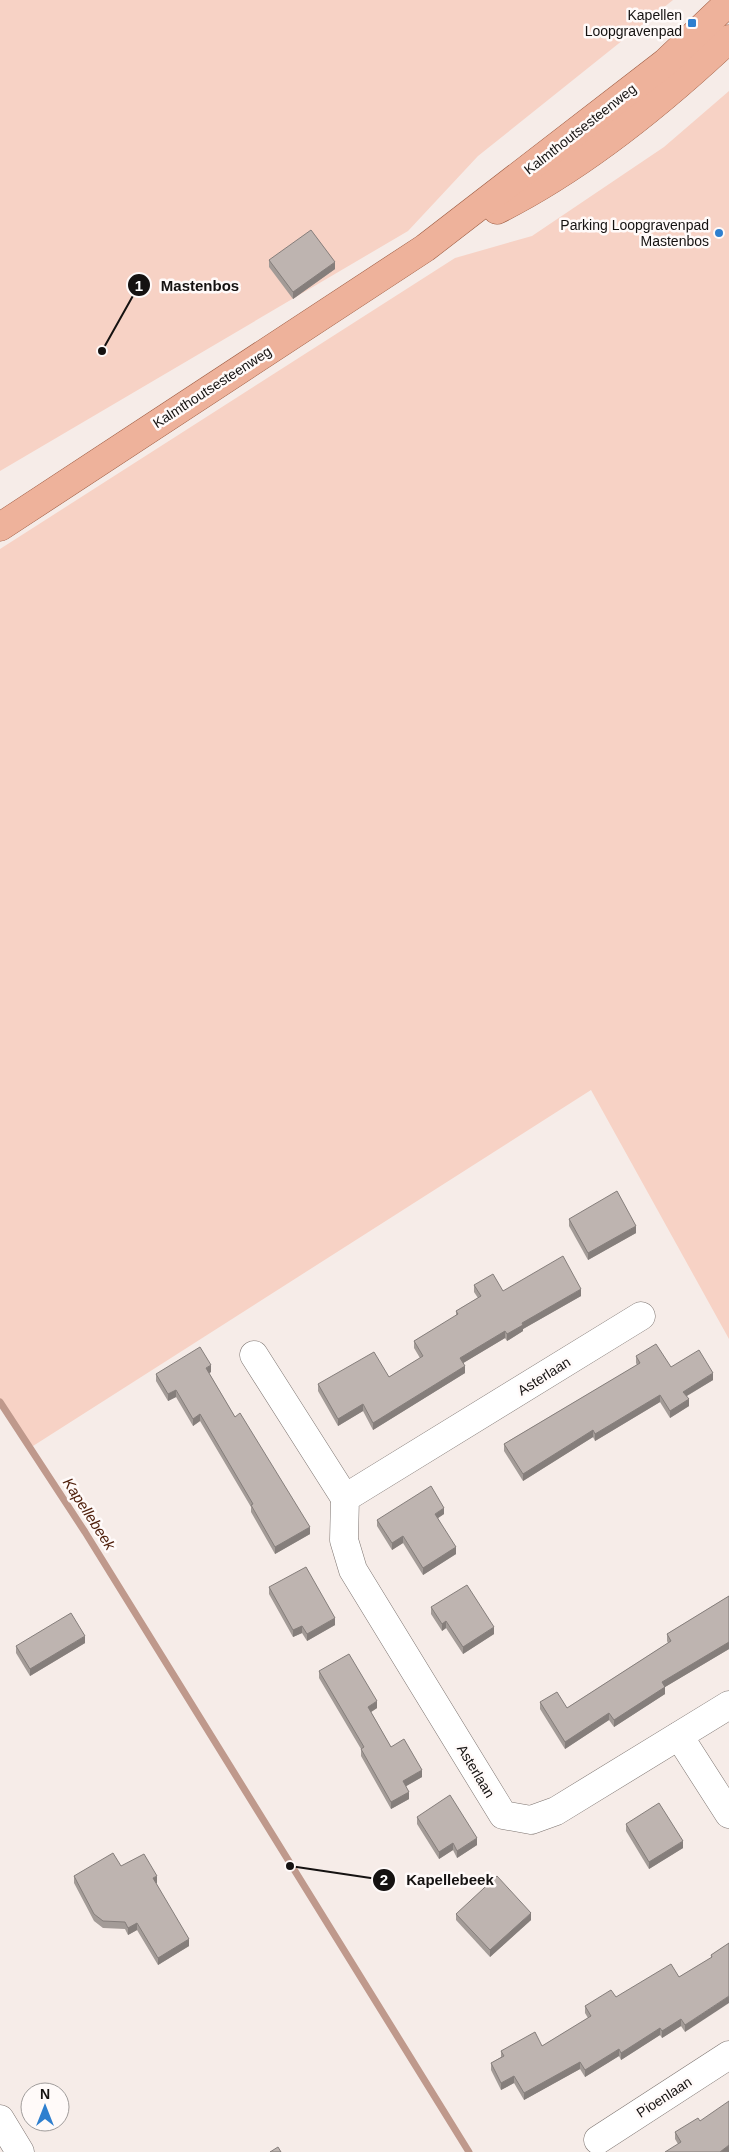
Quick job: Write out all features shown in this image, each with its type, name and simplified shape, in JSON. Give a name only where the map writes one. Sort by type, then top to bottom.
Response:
[{"type":"main road","name":"Kalmthoutsesteenweg","points":[[0,528],[425,248],[666,62],[729,2]]},
{"type":"main road","name":"Kalmthoutsesteenweg","points":[[425,248],[519,199],[604,142],[681,84],[729,39]]},
{"type":"street","name":"Asterlaan","points":[[641,1316],[345,1498],[344,1540],[353,1570],[503,1815],[531,1820],[556,1811],[729,1705]]},
{"type":"street","points":[[254,1355],[345,1498]]},
{"type":"street","points":[[679,1736],[729,1814]]},
{"type":"street","name":"Pioenlaan","points":[[598,2140],[729,2055]]},
{"type":"street","points":[[0,2119],[20,2152]]},
{"type":"shaded area","points":[[0,0],[673,0],[478,156],[408,231],[0,471]]},
{"type":"shaded area","points":[[729,91],[729,1339],[591,1090],[33,1446],[0,1405],[0,549],[455,258],[532,236],[664,147]]},
{"type":"building","points":[[311,230],[335,262],[293,292],[269,260]]},
{"type":"building","points":[[617,1191],[636,1226],[588,1253],[569,1219]]},
{"type":"building","points":[[563,1256],[581,1289],[522,1323],[523,1325],[507,1334],[505,1331],[460,1358],[465,1366],[373,1423],[363,1404],[338,1419],[318,1384],[374,1352],[389,1377],[423,1356],[414,1341],[458,1314],[456,1311],[481,1296],[474,1285],[493,1274],[503,1291]]},
{"type":"building","points":[[656,1344],[671,1367],[699,1350],[713,1373],[683,1392],[689,1399],[670,1411],[660,1395],[595,1434],[593,1430],[523,1474],[504,1444],[640,1363],[636,1356]]},
{"type":"building","points":[[200,1347],[211,1365],[206,1368],[235,1417],[240,1413],[310,1527],[275,1547],[251,1505],[253,1504],[200,1414],[193,1419],[176,1390],[168,1394],[156,1374]]},
{"type":"building","points":[[431,1486],[444,1508],[435,1514],[456,1547],[423,1568],[403,1536],[392,1543],[377,1520]]},
{"type":"building","points":[[306,1567],[335,1618],[307,1634],[302,1626],[293,1630],[269,1587]]},
{"type":"building","points":[[467,1585],[494,1627],[463,1647],[446,1621],[442,1624],[431,1607]]},
{"type":"building","points":[[729,1596],[729,1642],[662,1682],[665,1687],[614,1720],[609,1713],[565,1742],[540,1702],[557,1692],[567,1708],[671,1641],[667,1634]]},
{"type":"building","points":[[71,1613],[85,1636],[30,1669],[16,1646]]},
{"type":"building","points":[[349,1654],[377,1701],[368,1707],[391,1747],[404,1739],[422,1770],[403,1781],[409,1792],[391,1802],[361,1749],[364,1747],[319,1671]]},
{"type":"building","points":[[450,1795],[477,1838],[457,1851],[453,1843],[439,1852],[417,1817]]},
{"type":"building","points":[[659,1803],[683,1841],[649,1862],[626,1824]]},
{"type":"building","points":[[113,1853],[121,1866],[144,1854],[157,1876],[153,1878],[189,1939],[158,1958],[137,1923],[128,1928],[125,1922],[103,1921],[94,1914],[74,1876]]},
{"type":"building","points":[[497,1876],[531,1913],[490,1950],[456,1914]]},
{"type":"building","points":[[729,1943],[729,1996],[685,2025],[681,2019],[662,2031],[660,2028],[621,2053],[619,2049],[585,2070],[580,2062],[524,2093],[514,2076],[501,2083],[491,2063],[504,2056],[501,2051],[535,2032],[542,2046],[591,2016],[585,2006],[611,1990],[616,1997],[671,1964],[679,1977],[712,1957],[711,1955]]},
{"type":"building","points":[[729,2101],[729,2145],[720,2152],[665,2152],[681,2142],[675,2132],[698,2118],[700,2121]]},
{"type":"building","points":[[278,2147],[281,2152],[270,2152]]},
{"type":"waterway","name":"Kapellebeek","points":[[0,1402],[85,1532],[469,2152]]},
{"type":"place","name":"Kapellen Loopgravenpad","points":[[692,23]]},
{"type":"place","name":"Parking Loopgravenpad Mastenbos","points":[[719,233]]},
{"type":"place","name":"Mastenbos","points":[[102,351]]},
{"type":"place","name":"Kapellebeek","points":[[290,1866]]}]
